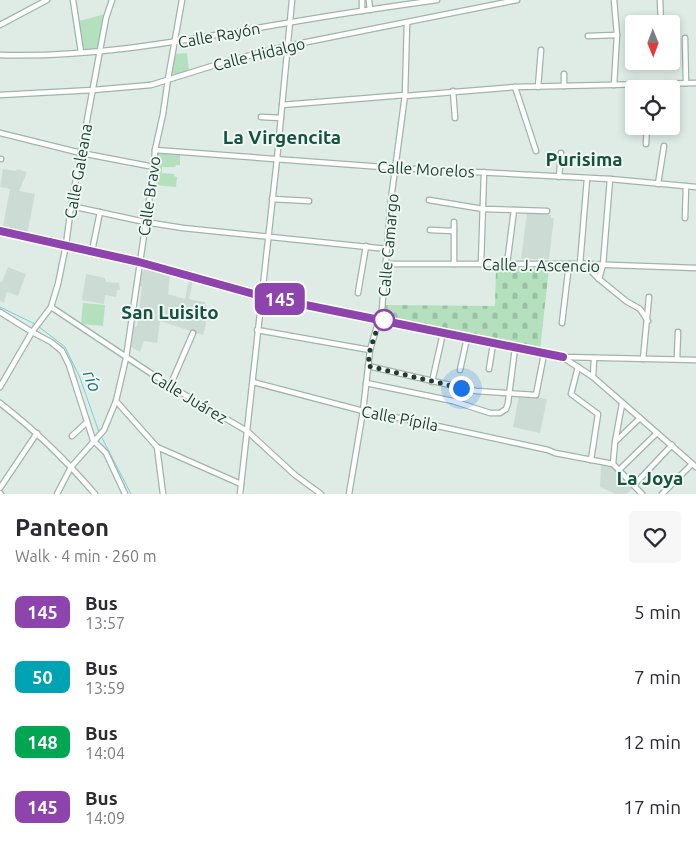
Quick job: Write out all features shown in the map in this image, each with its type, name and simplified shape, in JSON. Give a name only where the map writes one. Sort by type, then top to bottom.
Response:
[{"type":"street","points":[[0,25],[47,0]]},
{"type":"street","points":[[73,0],[81,52]]},
{"type":"street","name":"Calle Galeana","points":[[0,387],[33,331],[51,307],[58,284],[106,18],[112,0]]},
{"type":"street","name":"Calle Bravo","points":[[57,494],[71,467],[104,430],[116,401],[126,358],[155,150],[182,0]]},
{"type":"street","points":[[240,494],[277,159],[286,46],[292,0]]},
{"type":"street","points":[[362,0],[362,11]]},
{"type":"street","points":[[369,0],[370,10]]},
{"type":"street","name":"Calle Rayón","points":[[0,55],[25,56],[100,51],[174,42],[289,22],[437,0]]},
{"type":"street","name":"Calle Hidalgo","points":[[0,95],[151,85],[228,60],[286,46],[517,0]]},
{"type":"street","points":[[614,0],[617,35],[614,85]]},
{"type":"street","points":[[660,0],[661,15]]},
{"type":"street","name":"Calle Camargo","points":[[349,494],[363,411],[370,350],[380,320],[391,199],[405,95],[407,23]]},
{"type":"street","points":[[588,36],[617,35]]},
{"type":"street","points":[[685,38],[686,83]]},
{"type":"street","points":[[538,87],[541,50]]},
{"type":"street","points":[[564,74],[564,86]]},
{"type":"street","points":[[680,83],[696,82]]},
{"type":"street","points":[[282,105],[515,87],[625,85]]},
{"type":"street","points":[[515,87],[536,151]]},
{"type":"street","points":[[453,91],[455,118]]},
{"type":"street","points":[[261,117],[281,118]]},
{"type":"street","points":[[0,133],[81,153],[154,167]]},
{"type":"street","points":[[646,135],[646,144]]},
{"type":"street","points":[[658,184],[664,146]]},
{"type":"street","name":"Calle Morelos","points":[[155,150],[396,168],[484,172],[696,187]]},
{"type":"street","points":[[559,177],[560,153]]},
{"type":"street","points":[[481,264],[484,172]]},
{"type":"street","points":[[587,179],[582,264],[626,301],[640,309],[648,321]]},
{"type":"street","points":[[599,279],[603,265],[610,180]]},
{"type":"street","points":[[685,218],[686,186]]},
{"type":"street","points":[[272,199],[309,201]]},
{"type":"street","points":[[429,200],[483,209],[547,211]]},
{"type":"street","points":[[71,206],[183,228],[387,249]]},
{"type":"street","points":[[507,264],[514,210]]},
{"type":"street","points":[[92,251],[100,212]]},
{"type":"street","points":[[454,222],[454,264]]},
{"type":"street","points":[[430,230],[454,231]]},
{"type":"street","points":[[0,231],[139,262],[261,296],[544,354],[563,357],[696,360]]},
{"type":"street","points":[[358,293],[366,246]]},
{"type":"street","name":"Calle J. Ascencio","points":[[386,264],[582,264],[696,268]]},
{"type":"street","points":[[562,324],[568,264]]},
{"type":"street","points":[[643,359],[649,296]]},
{"type":"street","name":"Calle Juárez","points":[[51,307],[170,386],[247,431],[295,475],[321,494]]},
{"type":"street","points":[[0,312],[51,342],[62,351],[66,358],[86,422],[94,440],[106,453],[125,494]]},
{"type":"street","points":[[257,330],[370,350]]},
{"type":"street","points":[[677,359],[678,332]]},
{"type":"street","points":[[170,386],[193,333]]},
{"type":"street","points":[[432,382],[443,333]]},
{"type":"street","points":[[460,370],[467,338]]},
{"type":"street","points":[[489,369],[493,344]]},
{"type":"street","points":[[366,384],[453,401],[490,413],[500,413],[506,410],[515,348]]},
{"type":"street","points":[[368,366],[486,393],[536,395],[544,354]]},
{"type":"street","points":[[563,357],[593,377],[694,466],[662,494]]},
{"type":"street","points":[[593,377],[594,358]]},
{"type":"street","points":[[578,367],[572,394],[598,414],[591,460]]},
{"type":"street","name":"Calle Pípila","points":[[253,382],[363,411],[613,464]]},
{"type":"street","points":[[116,401],[157,447],[241,484]]},
{"type":"street","points":[[0,403],[37,433],[95,494]]},
{"type":"street","points":[[622,404],[613,464],[642,494]]},
{"type":"street","points":[[615,442],[640,418]]},
{"type":"street","points":[[72,436],[86,422]]},
{"type":"street","points":[[0,488],[37,433]]},
{"type":"street","points":[[619,470],[657,433]]},
{"type":"street","points":[[634,485],[672,445]]},
{"type":"street","points":[[157,447],[162,494]]},
{"type":"shaded area","points":[[3,169],[16,171],[17,169],[27,172],[19,191],[35,194],[27,235],[2,231],[10,189],[0,187]]},
{"type":"shaded area","points":[[527,213],[551,215],[551,218],[554,218],[549,259],[521,259]]},
{"type":"shaded area","points":[[8,267],[26,274],[18,296],[7,292],[4,303],[0,301],[0,282],[2,282]]},
{"type":"shaded area","points":[[146,268],[170,274],[168,294],[185,299],[189,279],[193,280],[189,299],[205,302],[206,324],[203,335],[160,321],[157,343],[144,341],[140,352],[131,347],[134,327],[137,326],[142,287],[139,286],[140,275]]},
{"type":"shaded area","points":[[86,274],[105,278],[106,282],[119,283],[120,290],[117,290],[116,297],[105,295],[104,304],[82,300]]},
{"type":"shaded area","points":[[519,395],[547,399],[540,433],[513,427]]},
{"type":"shaded area","points":[[601,464],[613,466],[633,488],[626,494],[616,494],[600,487]]},
{"type":"green space","points":[[105,14],[99,50],[83,50],[79,21]]},
{"type":"green space","points":[[187,53],[189,71],[175,75],[172,73],[175,54]]},
{"type":"green space","points":[[158,153],[180,155],[180,165],[162,167],[162,173],[174,174],[177,177],[176,187],[155,185]]},
{"type":"green space","points":[[496,268],[549,268],[540,350],[384,319],[385,305],[495,306]]},
{"type":"green space","points":[[83,303],[105,305],[103,326],[81,324]]},
{"type":"waterway","name":"río","points":[[0,307],[35,324]]},
{"type":"waterway","name":"río","points":[[38,326],[65,347],[80,378],[99,432]]},
{"type":"waterway","name":"río","points":[[101,436],[131,494]]},
{"type":"bus line","name":"145","points":[[0,231],[139,262],[261,296],[563,357]]},
{"type":"district","name":"La Virgencita","points":[[282,137]]},
{"type":"district","name":"Purisima","points":[[584,159]]},
{"type":"district","name":"San Luisito","points":[[170,312]]},
{"type":"district","name":"La Joya","points":[[650,478]]},
{"type":"route","points":[[384,320],[380,320],[370,350],[368,366],[461,388]]}]
